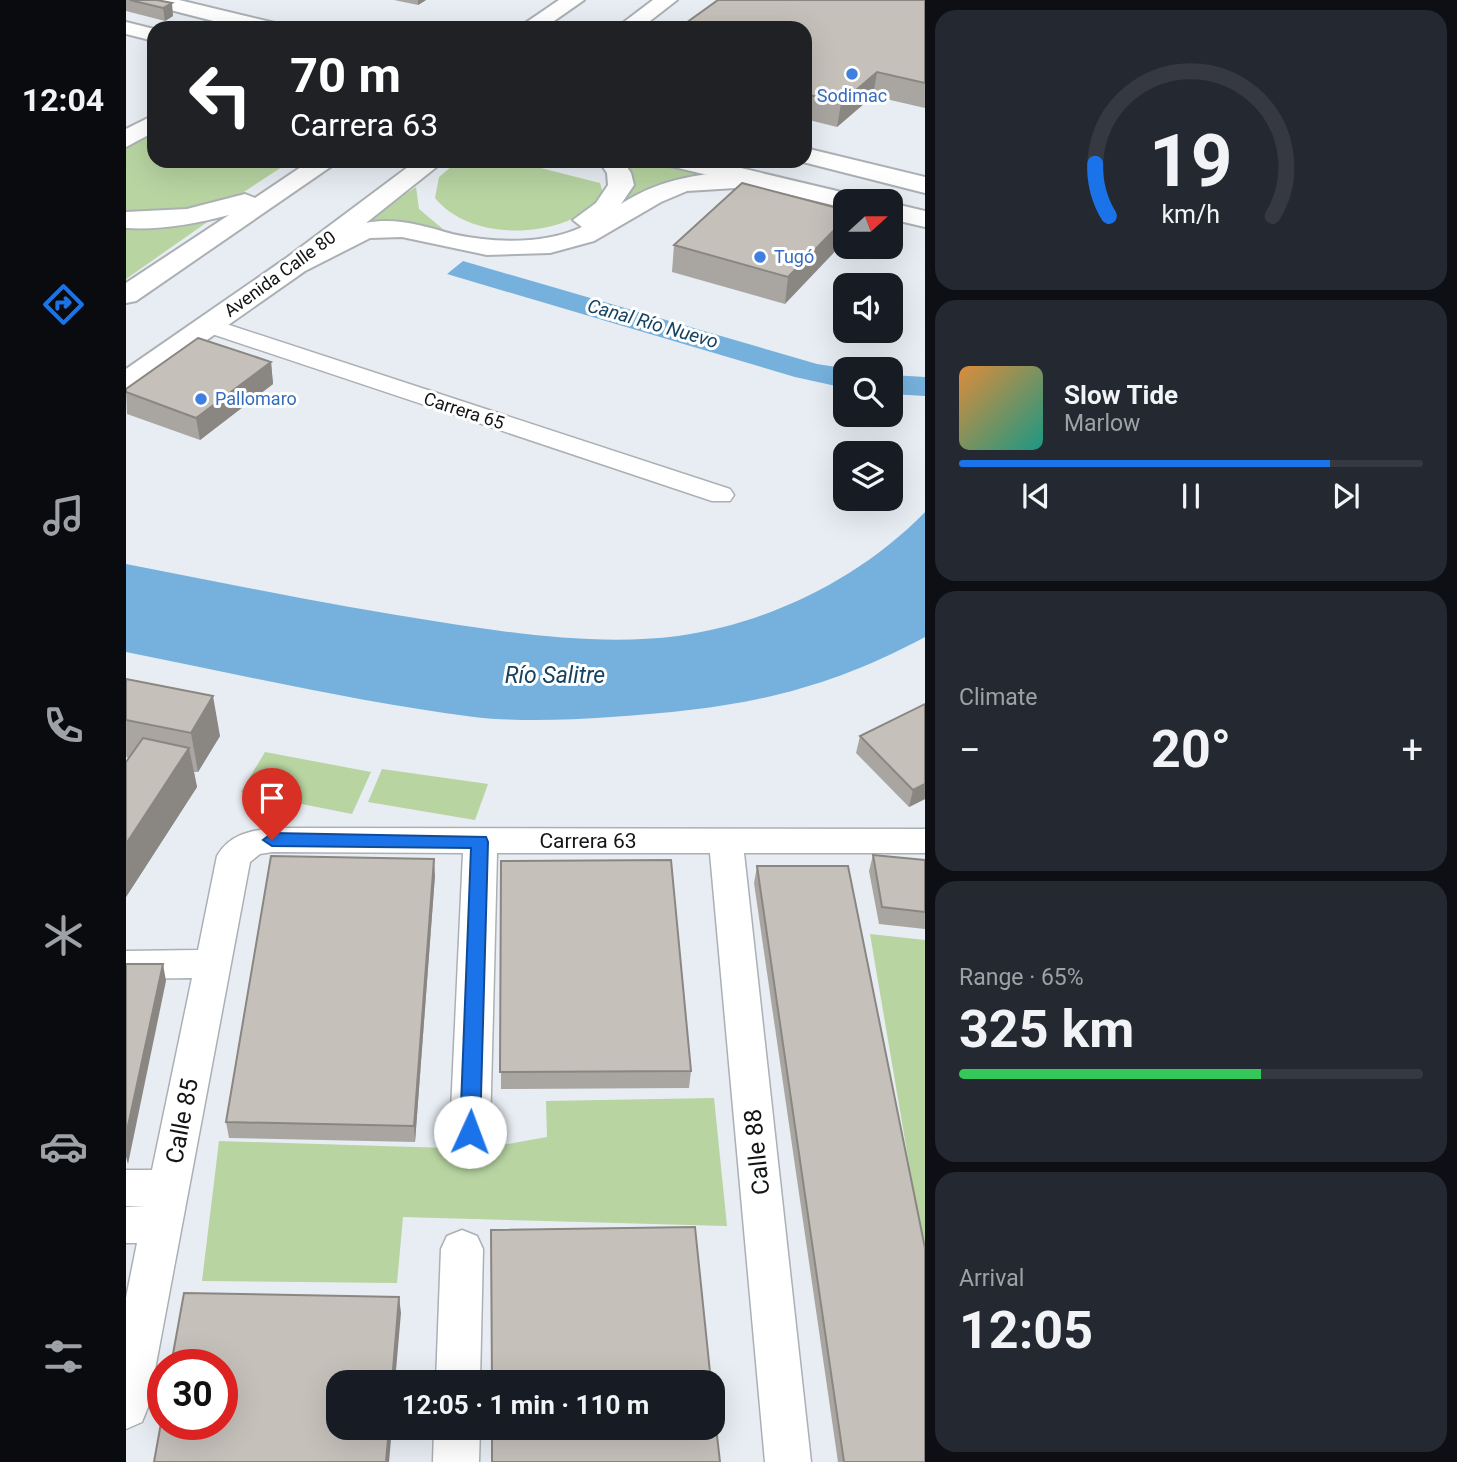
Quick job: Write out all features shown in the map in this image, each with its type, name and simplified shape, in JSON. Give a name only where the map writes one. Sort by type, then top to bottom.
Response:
[{"type":"main road","points":[[154,0],[239,21]]},
{"type":"main road","points":[[540,21],[574,0]]},
{"type":"main road","points":[[637,21],[667,0]]},
{"type":"main road","points":[[126,28],[147,33]]},
{"type":"main road","points":[[126,116],[147,104]]},
{"type":"main road","points":[[126,140],[147,126]]},
{"type":"main road","points":[[812,157],[925,185]]},
{"type":"main road","points":[[126,295],[316,168]]},
{"type":"main road","points":[[428,183],[449,223],[473,232],[520,236],[561,229],[588,219],[617,194],[621,185],[616,168]]},
{"type":"main road","points":[[707,168],[833,197]]},
{"type":"main road","points":[[295,265],[345,239],[384,229],[412,229],[451,242],[492,248],[553,245],[606,228],[644,200],[671,187],[708,181],[752,179]]},
{"type":"main road","name":"Avenida Calle 80","points":[[126,383],[295,265],[428,183]]},
{"type":"main road","points":[[126,219],[162,221],[197,215],[281,191]]},
{"type":"main road","points":[[903,214],[925,219]]},
{"type":"street","name":"Carrera 65","points":[[208,326],[721,495]]},
{"type":"street","name":"Carrera 63","points":[[251,843],[272,840],[925,841]]},
{"type":"street","name":"Calle 88","points":[[726,841],[788,1462]]},
{"type":"street","points":[[470,1132],[480,842]]},
{"type":"street","name":"Calle 85","points":[[126,1406],[152,1213],[213,964],[234,856],[251,843]]},
{"type":"street","points":[[126,965],[213,964]]},
{"type":"street","points":[[126,1188],[152,1213]]},
{"type":"street","points":[[458,1370],[462,1249]]},
{"type":"street","points":[[456,1462],[457,1440]]},
{"type":"green space","points":[[147,133],[147,168],[280,168],[230,201],[208,208],[126,215],[126,147]]},
{"type":"green space","points":[[450,168],[541,168],[600,183],[604,196],[584,212],[562,223],[529,230],[494,229],[461,219],[447,210],[435,198],[439,177]]},
{"type":"green space","points":[[629,168],[686,168],[724,177],[659,185],[620,204],[631,183]]},
{"type":"green space","points":[[416,187],[419,209],[444,230],[408,222],[360,225]]},
{"type":"green space","points":[[213,218],[126,279],[126,227]]},
{"type":"green space","points":[[265,752],[371,772],[352,814],[241,792]]},
{"type":"green space","points":[[382,769],[488,784],[475,820],[368,802]]},
{"type":"green space","points":[[870,934],[925,940],[925,1258]]},
{"type":"green space","points":[[714,1098],[727,1226],[403,1217],[397,1283],[202,1281],[219,1141],[479,1149],[547,1137],[546,1101]]},
{"type":"water","name":"Canal Río Nuevo","points":[[463,261],[833,366],[833,385],[795,377],[447,274]]},
{"type":"water","points":[[903,376],[925,377],[925,396],[903,395]]},
{"type":"water","name":"Río Salitre","points":[[925,512],[925,637],[885,657],[810,686],[735,703],[655,714],[594,718],[491,719],[343,696],[126,652],[126,564],[322,602],[469,626],[559,637],[649,639],[712,630],[780,608],[812,594],[872,557],[900,536]]},
{"type":"building","points":[[130,0],[157,0],[172,3],[163,8]]},
{"type":"building","name":"Sodimac","points":[[718,0],[925,0],[925,83],[877,72],[841,103],[812,96],[812,21],[689,21]]},
{"type":"building","points":[[742,183],[833,207],[833,231],[788,277],[674,245]]},
{"type":"building","points":[[198,338],[271,362],[196,418],[126,392],[126,389]]},
{"type":"building","points":[[126,679],[213,696],[191,733],[126,720]]},
{"type":"building","points":[[925,704],[925,784],[913,790],[860,736]]},
{"type":"building","points":[[143,738],[189,748],[126,844],[126,762]]},
{"type":"building","points":[[873,855],[925,860],[925,912],[882,907]]},
{"type":"building","points":[[271,856],[434,859],[414,1126],[226,1122]]},
{"type":"building","points":[[671,860],[691,1071],[500,1072],[501,861]]},
{"type":"building","points":[[757,866],[848,866],[925,1248],[925,1462],[844,1462]]},
{"type":"building","points":[[126,964],[163,964],[126,1135]]},
{"type":"building","points":[[695,1227],[710,1370],[492,1370],[491,1230]]},
{"type":"building","points":[[184,1293],[399,1297],[393,1370],[326,1370],[326,1440],[388,1440],[386,1462],[154,1462],[158,1440],[238,1440],[238,1349],[174,1349]]},
{"type":"building","points":[[492,1440],[718,1440],[720,1462],[492,1462]]},
{"type":"place","name":"Sodimac","points":[[852,74]]},
{"type":"place","name":"Tugó","points":[[760,257]]},
{"type":"place","name":"Pallomaro","points":[[201,399]]},
{"type":"route","points":[[272,840],[480,842],[470,1132]]}]
